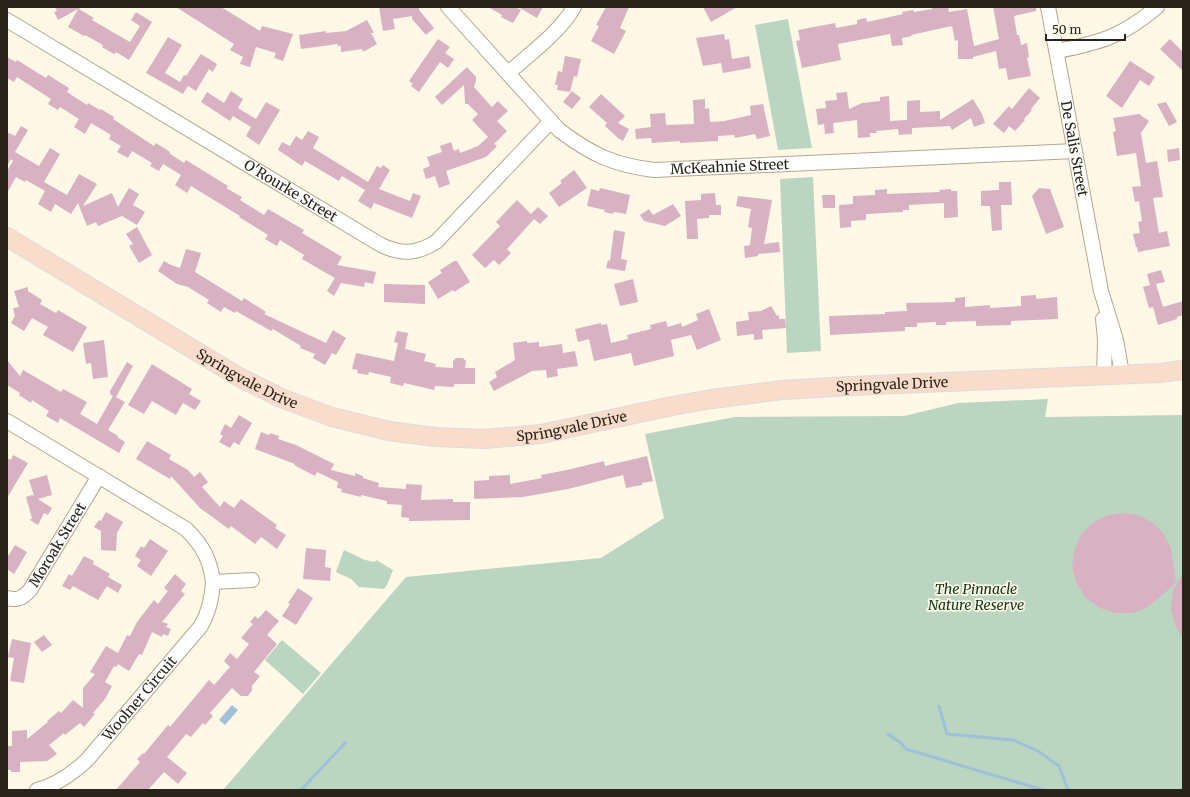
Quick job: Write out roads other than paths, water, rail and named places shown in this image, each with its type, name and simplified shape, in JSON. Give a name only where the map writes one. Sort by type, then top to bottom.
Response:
[{"type":"main road","name":"Springvale Drive","points":[[7,237],[240,378],[283,399],[332,417],[393,431],[438,437],[485,439],[545,433],[677,404],[712,398],[782,390],[1160,373],[1183,370]]},
{"type":"street","name":"McKeahnie Street","points":[[448,7],[551,122],[578,144],[598,156],[609,161],[632,167],[654,170],[1075,151]]},
{"type":"street","points":[[508,73],[559,28],[570,16],[574,7]]},
{"type":"street","name":"De Salis Street","points":[[1048,7],[1101,291],[1105,340],[1104,375]]},
{"type":"street","points":[[1057,51],[1094,44],[1118,35],[1139,22],[1157,7]]},
{"type":"street","name":"O'Rourke Street","points":[[7,20],[381,245],[396,250],[411,252],[425,249],[436,242],[551,122]]},
{"type":"street","name":"De Salis Street","points":[[1101,291],[1116,340],[1122,374]]},
{"type":"street","name":"Woolner Circuit","points":[[7,421],[186,530],[204,550],[211,566],[213,582],[212,601],[206,618],[186,644],[87,760],[63,780],[37,790]]},
{"type":"street","name":"Moroak Street","points":[[7,598],[14,600],[24,597],[30,590],[98,476]]},
{"type":"street","points":[[213,582],[252,580]]},
{"type":"water","points":[[232,705],[238,710],[225,725],[219,720]]},
{"type":"waterway","points":[[939,706],[947,734],[1013,740],[1038,751],[1059,766],[1068,790]]},
{"type":"waterway","points":[[888,734],[901,743],[906,749],[1043,790]]},
{"type":"waterway","points":[[301,790],[346,742]]},
{"type":"park label","name":"The Pinnacle Nature Reserve","points":[[976,598]]}]
